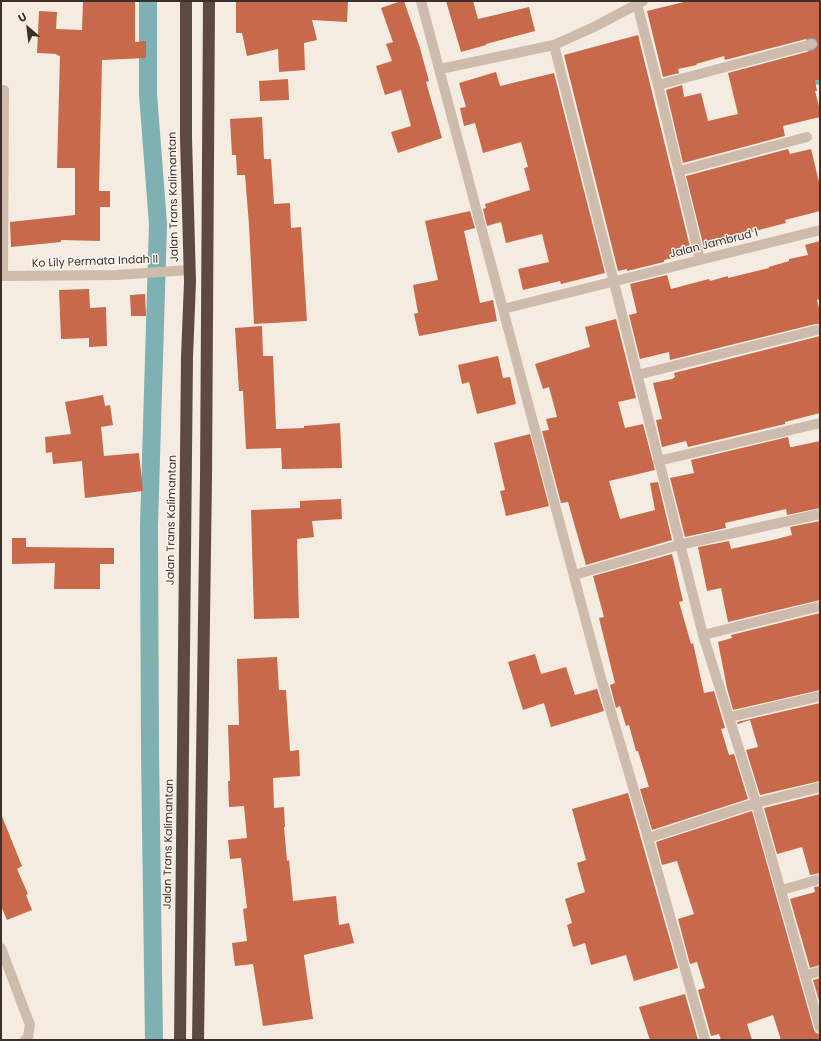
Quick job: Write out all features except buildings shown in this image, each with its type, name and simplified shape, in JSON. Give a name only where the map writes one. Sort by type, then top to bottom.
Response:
[{"type":"highway","name":"Jalan Trans Kalimantan","points":[[180,1040],[186,1]]},
{"type":"highway","points":[[198,1040],[206,478],[208,1]]},
{"type":"street","points":[[421,1],[601,678],[705,1040]]},
{"type":"street","points":[[440,69],[554,45],[594,27],[640,2],[700,260]]},
{"type":"street","points":[[658,84],[812,44]]},
{"type":"street","points":[[554,45],[679,545],[703,635],[756,802],[820,1028]]},
{"type":"street","points":[[2,276],[4,90]]},
{"type":"street","points":[[679,171],[807,138]]},
{"type":"street","name":"Jalan Jambrud 1","points":[[503,309],[820,230]]},
{"type":"street","name":"Ko Lily Permata Indah II","points":[[2,276],[116,275],[185,270]]},
{"type":"street","points":[[637,375],[817,330]]},
{"type":"street","points":[[658,461],[820,423]]},
{"type":"street","points":[[574,575],[679,545],[820,514]]},
{"type":"street","points":[[703,635],[820,606]]},
{"type":"street","points":[[730,717],[820,696]]},
{"type":"street","points":[[648,838],[756,802],[820,787]]},
{"type":"street","points":[[782,890],[820,880]]},
{"type":"street","points":[[1,948],[30,1025],[28,1037],[25,1040]]},
{"type":"street","points":[[805,976],[820,972]]},
{"type":"waterway","points":[[148,1],[148,94],[158,224],[149,526],[154,1040]]},
{"type":"waterway","points":[[810,1],[820,76]]}]
